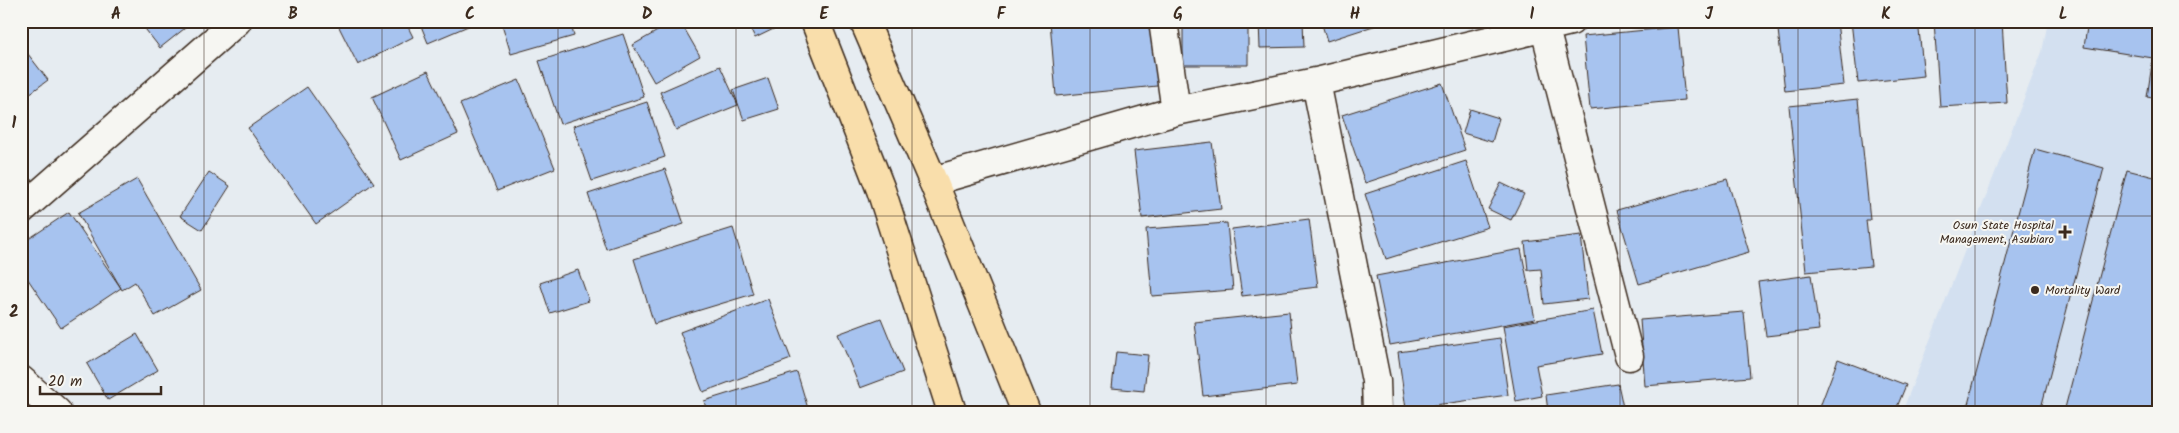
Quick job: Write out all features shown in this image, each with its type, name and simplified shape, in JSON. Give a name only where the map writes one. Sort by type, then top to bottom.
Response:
[{"type":"main road","points":[[814,21],[881,190],[952,412]]},
{"type":"main road","points":[[864,21],[932,181],[1026,412]]},
{"type":"street","points":[[21,210],[237,21]]},
{"type":"street","points":[[1163,21],[1176,111]]},
{"type":"street","points":[[932,181],[1176,111],[1316,82],[1544,25],[1571,21]]},
{"type":"street","points":[[1544,25],[1628,356]]},
{"type":"street","points":[[1316,82],[1376,381],[1377,412]]},
{"type":"street","points":[[21,380],[57,412]]},
{"type":"shaded area","name":"Osun State Hospital Management, Asubiaro","points":[[2048,21],[2158,21],[2158,412],[1902,412],[2042,52]]},
{"type":"building","points":[[139,21],[194,21],[160,48]]},
{"type":"building","points":[[336,21],[405,21],[413,37],[358,65]]},
{"type":"building","points":[[419,21],[480,21],[428,43]]},
{"type":"building","points":[[501,21],[570,21],[574,36],[511,54]]},
{"type":"building","points":[[675,21],[680,21],[700,56],[654,82],[633,45]]},
{"type":"building","points":[[747,21],[785,21],[786,23],[755,38]]},
{"type":"building","points":[[1050,21],[1161,21],[1167,85],[1056,96]]},
{"type":"building","points":[[1183,21],[1248,21],[1248,65],[1183,65]]},
{"type":"building","points":[[1259,21],[1303,21],[1304,47],[1260,48]]},
{"type":"building","points":[[1321,21],[1389,21],[1327,41]]},
{"type":"building","points":[[1777,21],[1837,21],[1844,85],[1785,91]]},
{"type":"building","points":[[1851,21],[1918,21],[1924,76],[1858,83]]},
{"type":"building","points":[[1934,21],[2002,21],[2007,103],[1940,107]]},
{"type":"building","points":[[2088,21],[2158,21],[2158,99],[2147,97],[2153,58],[2084,47]]},
{"type":"building","points":[[1678,27],[1685,100],[1590,109],[1583,36]]},
{"type":"building","points":[[623,34],[644,97],[560,124],[539,61]]},
{"type":"building","points":[[21,45],[48,80],[21,100]]},
{"type":"building","points":[[720,66],[738,105],[676,130],[660,92]]},
{"type":"building","points":[[428,71],[458,134],[401,160],[372,97]]},
{"type":"building","points":[[768,78],[779,109],[744,120],[733,90]]},
{"type":"building","points":[[519,80],[555,168],[497,191],[460,104]]},
{"type":"building","points":[[1442,83],[1465,150],[1365,183],[1342,115]]},
{"type":"building","points":[[307,87],[374,183],[316,224],[248,128]]},
{"type":"building","points":[[1858,99],[1870,220],[1866,220],[1871,266],[1806,272],[1789,106]]},
{"type":"building","points":[[647,102],[665,157],[592,181],[573,126]]},
{"type":"building","points":[[1470,109],[1499,118],[1492,142],[1463,133]]},
{"type":"building","points":[[1212,142],[1221,209],[1142,218],[1134,151]]},
{"type":"building","name":"Mortality Ward","points":[[2035,149],[2104,168],[2040,412],[1966,412]]},
{"type":"building","points":[[1466,161],[1488,227],[1386,259],[1365,194]]},
{"type":"building","points":[[665,169],[684,224],[606,249],[588,194]]},
{"type":"building","points":[[2127,170],[2158,178],[2158,390],[2152,412],[2064,412]]},
{"type":"building","points":[[209,172],[230,186],[202,230],[180,216]]},
{"type":"building","points":[[137,179],[201,290],[155,316],[135,282],[122,290],[78,213]]},
{"type":"building","points":[[1727,179],[1749,252],[1639,284],[1617,210]]},
{"type":"building","points":[[1501,183],[1524,194],[1511,220],[1488,209]]},
{"type":"building","points":[[69,212],[121,288],[61,328],[21,269],[21,244]]},
{"type":"building","points":[[1309,219],[1318,287],[1242,296],[1232,229]]},
{"type":"building","points":[[1227,223],[1233,290],[1152,296],[1146,229]]},
{"type":"building","points":[[733,228],[753,294],[654,324],[634,259]]},
{"type":"building","points":[[1581,235],[1588,299],[1544,304],[1541,269],[1528,270],[1525,242]]},
{"type":"building","points":[[1521,249],[1535,319],[1390,345],[1376,276]]},
{"type":"building","points":[[578,270],[589,301],[550,313],[540,283]]},
{"type":"building","points":[[1811,275],[1819,330],[1766,336],[1758,282]]},
{"type":"building","points":[[768,299],[791,359],[703,392],[680,332]]},
{"type":"building","points":[[1593,310],[1602,354],[1536,365],[1542,396],[1516,401],[1503,326]]},
{"type":"building","points":[[1289,312],[1297,385],[1203,396],[1194,322]]},
{"type":"building","points":[[1744,312],[1750,377],[1645,386],[1640,320]]},
{"type":"building","points":[[881,318],[903,372],[860,388],[838,334]]},
{"type":"building","points":[[137,334],[158,370],[108,400],[87,364]]},
{"type":"building","points":[[1500,338],[1508,395],[1406,409],[1398,352]]},
{"type":"building","points":[[1116,352],[1148,355],[1144,391],[1112,388]]},
{"type":"building","points":[[1838,359],[1906,385],[1895,412],[1818,412]]},
{"type":"building","points":[[797,372],[809,412],[707,412],[704,401]]},
{"type":"building","points":[[1618,384],[1624,412],[1548,412],[1546,395]]},
{"type":"place","name":"Osun State Hospital Management, Asubiaro","points":[[2065,232]]},
{"type":"place","name":"Mortality Ward","points":[[2035,290]]}]
